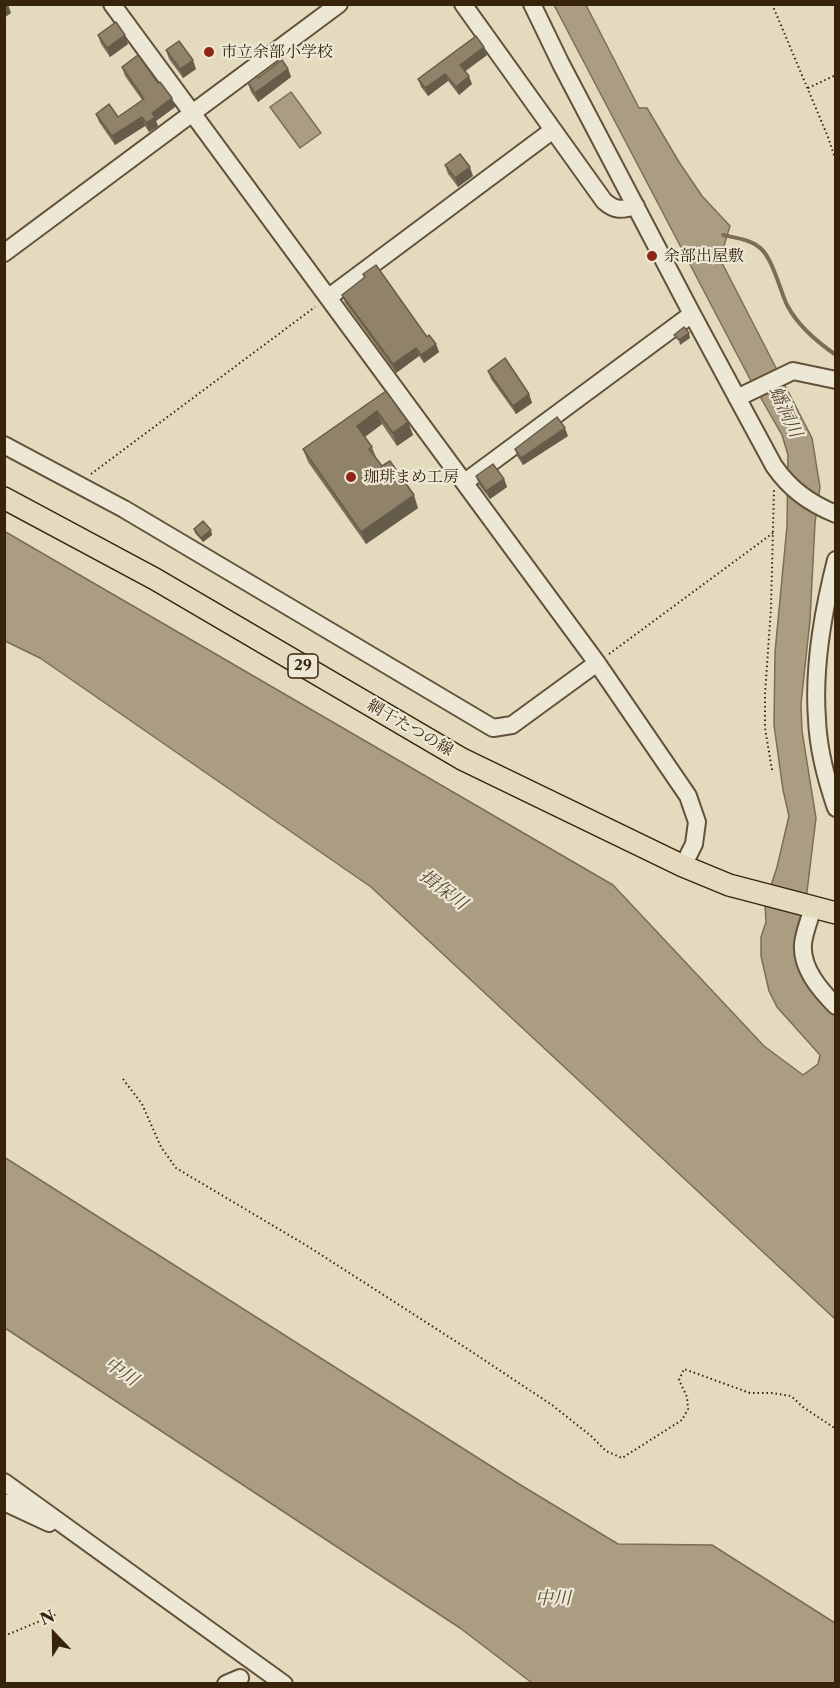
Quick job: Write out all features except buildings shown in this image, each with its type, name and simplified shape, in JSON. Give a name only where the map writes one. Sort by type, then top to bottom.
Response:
[{"type":"main road","name":"網干たつの線","points":[[4,498],[154,579],[462,759],[683,866],[729,885],[836,913]]},
{"type":"street","points":[[112,4],[597,663],[688,796],[697,822],[694,844],[683,866]]},
{"type":"street","points":[[4,253],[339,4]]},
{"type":"street","points":[[463,4],[611,207],[621,210],[636,206]]},
{"type":"street","points":[[532,4],[692,314],[774,466],[792,489],[829,511]]},
{"type":"street","points":[[329,297],[553,130]]},
{"type":"street","points":[[465,482],[692,314]]},
{"type":"street","points":[[737,398],[793,371],[836,380]]},
{"type":"street","points":[[4,446],[124,509],[492,728],[512,725],[597,663]]},
{"type":"street","points":[[836,560],[828,592],[819,654],[816,718],[822,760],[836,808]]},
{"type":"street","points":[[813,907],[803,945],[806,961],[819,989],[836,1006]]},
{"type":"street","points":[[4,1482],[284,1683]]},
{"type":"street","points":[[4,1502],[46,1523],[58,1521]]},
{"type":"path","points":[[772,4],[836,161]]},
{"type":"path","points":[[808,88],[836,75]]},
{"type":"path","points":[[77,484],[329,297]]},
{"type":"path","points":[[772,770],[765,728],[765,694],[774,466]]},
{"type":"path","points":[[597,663],[773,533]]},
{"type":"path","points":[[123,1079],[142,1104],[161,1147],[176,1168],[309,1247],[476,1354],[552,1405],[606,1451],[622,1458],[681,1420],[688,1409],[687,1397],[679,1380],[684,1369],[750,1393],[791,1396],[836,1429]]},
{"type":"path","points":[[4,1635],[57,1614]]},
{"type":"water","points":[[554,5],[586,5],[639,108],[647,108],[702,196],[730,226],[720,259],[812,438],[820,487],[815,523],[810,620],[801,704],[802,731],[816,818],[804,916],[811,989],[835,1016],[835,1319],[371,887],[40,658],[5,641],[4,531],[613,885],[764,1046],[803,1075],[818,1064],[820,1055],[777,1007],[769,991],[761,956],[761,937],[766,922],[765,904],[777,867],[789,816],[774,725],[775,652],[787,526],[788,455],[782,435],[750,379]]},
{"type":"water","points":[[291,92],[321,133],[300,148],[270,107]]},
{"type":"water","name":"中川","points":[[4,1157],[519,1484],[618,1544],[712,1545],[835,1623],[835,1683],[532,1683],[460,1628],[5,1328]]},
{"type":"waterway","points":[[723,235],[751,242],[764,251],[791,313],[808,333],[836,355]]},
{"type":"place","name":"市立余部小学校","points":[[209,52]]},
{"type":"place","name":"余部出屋敷","points":[[652,256]]},
{"type":"place","name":"珈琲まめ工房","points":[[351,477]]},
{"type":"water label","name":"蟠洞川","points":[[785,412]]},
{"type":"water label","name":"揖保川","points":[[443,890]]}]
